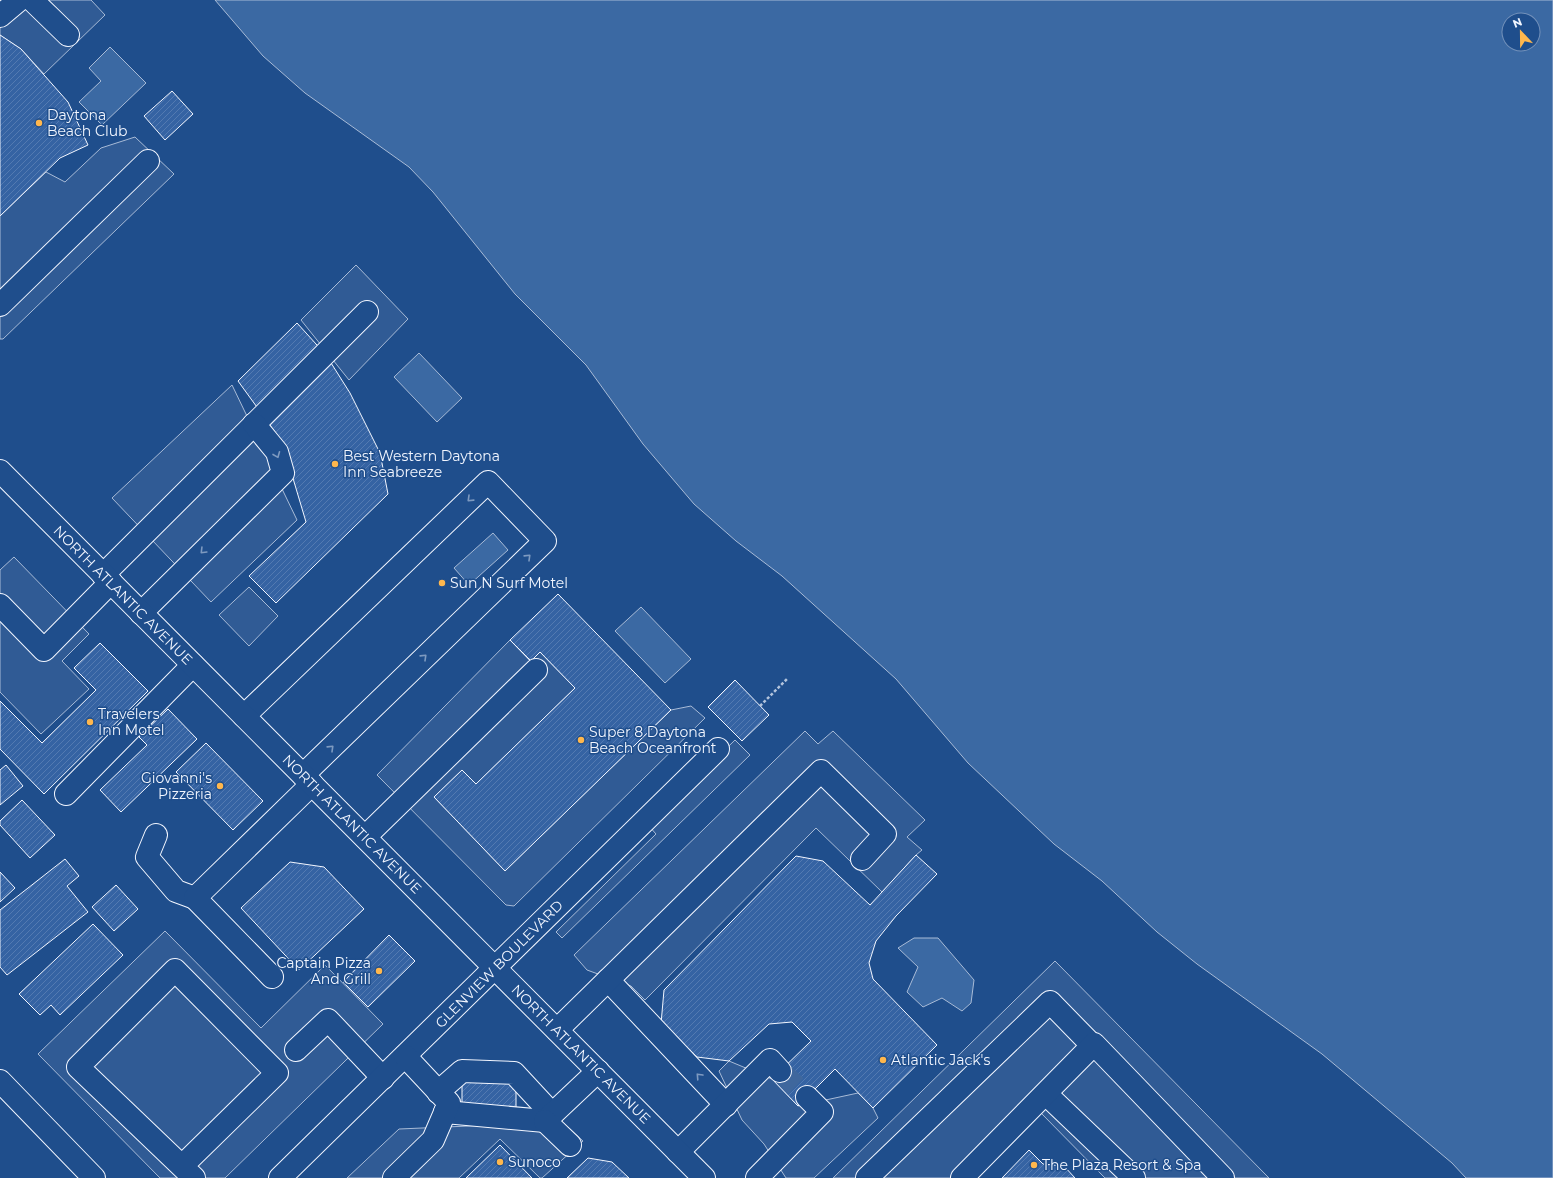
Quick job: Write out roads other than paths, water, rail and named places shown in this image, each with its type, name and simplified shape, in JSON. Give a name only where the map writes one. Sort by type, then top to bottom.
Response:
[{"type":"street","points":[[0,16],[19,0]]},
{"type":"street","points":[[32,0],[68,35]]},
{"type":"street","points":[[0,305],[148,161]]},
{"type":"street","points":[[0,604],[44,650],[107,578],[254,424],[367,312]]},
{"type":"street","points":[[141,613],[282,473],[277,452],[254,424]]},
{"type":"street","name":"NORTH ATLANTIC AVENUE","points":[[0,471],[704,1178]]},
{"type":"street","points":[[195,898],[307,780],[545,541],[488,482],[244,716]]},
{"type":"street","points":[[66,794],[193,665]]},
{"type":"street","points":[[364,837],[536,670]]},
{"type":"street","name":"GLENVIEW BOULEVARD","points":[[280,1178],[718,748]]},
{"type":"street","points":[[557,1030],[821,771],[885,834],[862,859]]},
{"type":"street","points":[[156,834],[147,857],[176,891],[195,898],[272,977]]},
{"type":"street","points":[[175,970],[277,1073],[188,1172],[78,1067],[175,970]]},
{"type":"street","points":[[608,980],[726,1105]]},
{"type":"street","points":[[867,1178],[1050,1002],[1093,1046],[1094,1044],[1223,1178]]},
{"type":"street","points":[[296,1050],[328,1020],[383,1078]]},
{"type":"street","points":[[962,1178],[1093,1046]]},
{"type":"street","points":[[394,1178],[433,1140],[449,1103],[405,1056]]},
{"type":"street","points":[[678,1152],[770,1060],[780,1071]]},
{"type":"street","points":[[445,1112],[549,1117],[598,1071]]},
{"type":"street","points":[[438,1092],[462,1072],[514,1073],[570,1145]]},
{"type":"street","points":[[0,1081],[94,1178]]},
{"type":"street","points":[[1046,1094],[1134,1178]]},
{"type":"street","points":[[757,1178],[822,1112],[807,1097]]},
{"type":"tunnel","points":[[780,1071],[807,1097]]},
{"type":"place","name":"Daytona Beach Club","points":[[39,123]]},
{"type":"place","name":"Best Western Daytona Inn Seabreeze","points":[[335,464]]},
{"type":"place","name":"Sun N Surf Motel","points":[[442,583]]},
{"type":"place","name":"Travelers Inn Motel","points":[[90,722]]},
{"type":"place","name":"Super 8 Daytona Beach Oceanfront","points":[[581,740]]},
{"type":"place","name":"Giovanni's Pizzeria","points":[[220,786]]},
{"type":"place","name":"Captain Pizza And Grill","points":[[379,971]]},
{"type":"place","name":"Atlantic Jack's","points":[[883,1060]]},
{"type":"place","name":"Sunoco","points":[[500,1162]]},
{"type":"place","name":"The Plaza Resort & Spa","points":[[1034,1165]]}]
